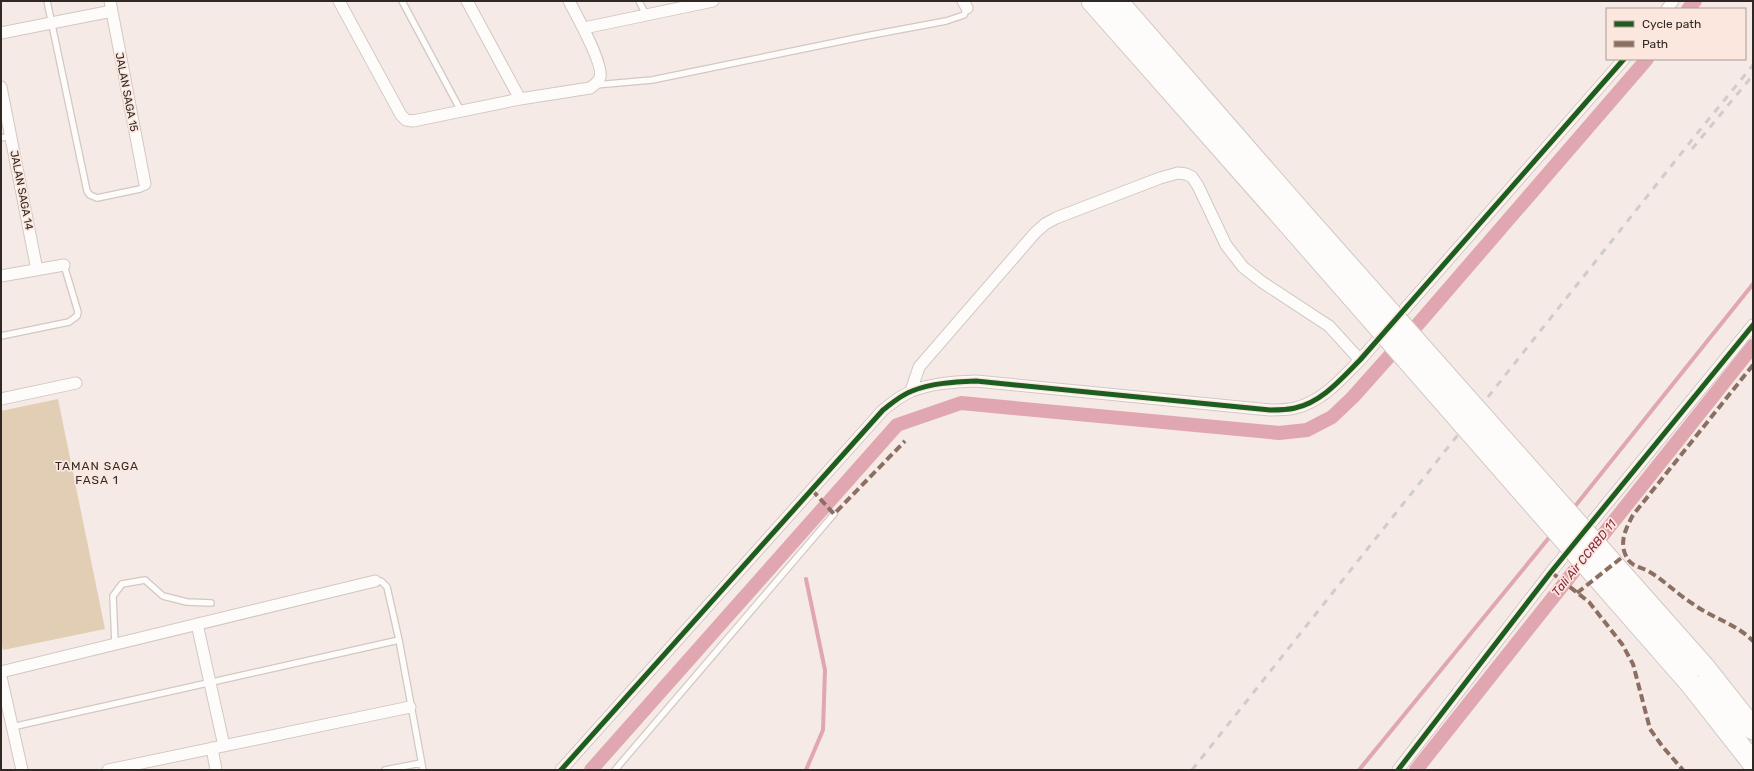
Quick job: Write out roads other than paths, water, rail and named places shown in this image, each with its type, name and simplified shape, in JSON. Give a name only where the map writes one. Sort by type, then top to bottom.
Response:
[{"type":"highway","points":[[1092,1],[1110,22],[1293,215],[1704,668],[1753,729]]},
{"type":"highway","points":[[1117,1],[1127,10],[1293,215],[1691,684],[1753,762]]},
{"type":"street","points":[[339,1],[400,115],[406,120],[413,121],[520,99],[590,88],[595,85],[600,78],[599,67],[584,28],[570,1]]},
{"type":"street","points":[[467,1],[520,99]]},
{"type":"street","points":[[584,28],[710,1]]},
{"type":"street","points":[[1,33],[51,23],[111,6]]},
{"type":"street","name":"JALAN SAGA 15","points":[[111,6],[145,184]]},
{"type":"street","points":[[560,770],[884,410],[911,391],[949,383],[976,382],[1270,410],[1295,409],[1309,403],[1328,391],[1360,360],[1623,60]]},
{"type":"street","name":"JALAN SAGA 14","points":[[1,87],[6,137],[38,270]]},
{"type":"street","points":[[911,391],[919,367],[1035,233],[1046,224],[1056,218],[1138,186],[1178,173],[1186,174],[1192,177],[1198,186],[1226,245],[1243,267],[1262,282],[1329,326],[1360,360]]},
{"type":"street","points":[[1,276],[64,265]]},
{"type":"street","points":[[1398,770],[1551,572],[1753,325]]},
{"type":"street","points":[[1,399],[76,383]]},
{"type":"street","points":[[1,672],[375,581]]},
{"type":"street","points":[[197,624],[224,746]]},
{"type":"street","points":[[1,677],[22,770]]},
{"type":"street","points":[[108,770],[410,707]]},
{"type":"street","points":[[212,748],[216,770]]},
{"type":"lane","points":[[47,1],[87,191],[90,195],[97,198],[140,189],[144,187],[145,184]]},
{"type":"lane","points":[[402,1],[461,111]]},
{"type":"lane","points":[[639,1],[646,15]]},
{"type":"lane","points":[[595,85],[652,80],[946,21],[964,15],[965,5]]},
{"type":"lane","points":[[1,336],[69,322],[77,316],[78,312],[64,265]]},
{"type":"lane","points":[[615,770],[834,514]]},
{"type":"lane","points":[[115,644],[113,596],[122,584],[145,580],[163,596],[187,602],[211,603]]},
{"type":"lane","points":[[375,581],[382,581],[387,587],[399,640],[410,707],[423,770]]},
{"type":"lane","points":[[12,727],[399,640]]},
{"type":"lane","points":[[385,770],[421,762]]},
{"type":"waterway","points":[[1689,8],[1695,1]]},
{"type":"waterway","points":[[591,770],[897,425],[961,403],[1279,433],[1307,430],[1332,417],[1353,397],[1419,323],[1646,60]]},
{"type":"waterway","points":[[1572,510],[1753,284]]},
{"type":"waterway","name":"Tali Air CCRBD 11","points":[[1416,770],[1753,346]]},
{"type":"waterway","points":[[1359,770],[1552,534]]},
{"type":"waterway","points":[[806,579],[825,670],[823,730],[806,770]]},
{"type":"railway","points":[[1192,770],[1753,65]]},
{"type":"railway","points":[[1692,149],[1753,75]]},
{"type":"district","name":"TAMAN SAGA FASA 1","points":[[97,473]]}]
